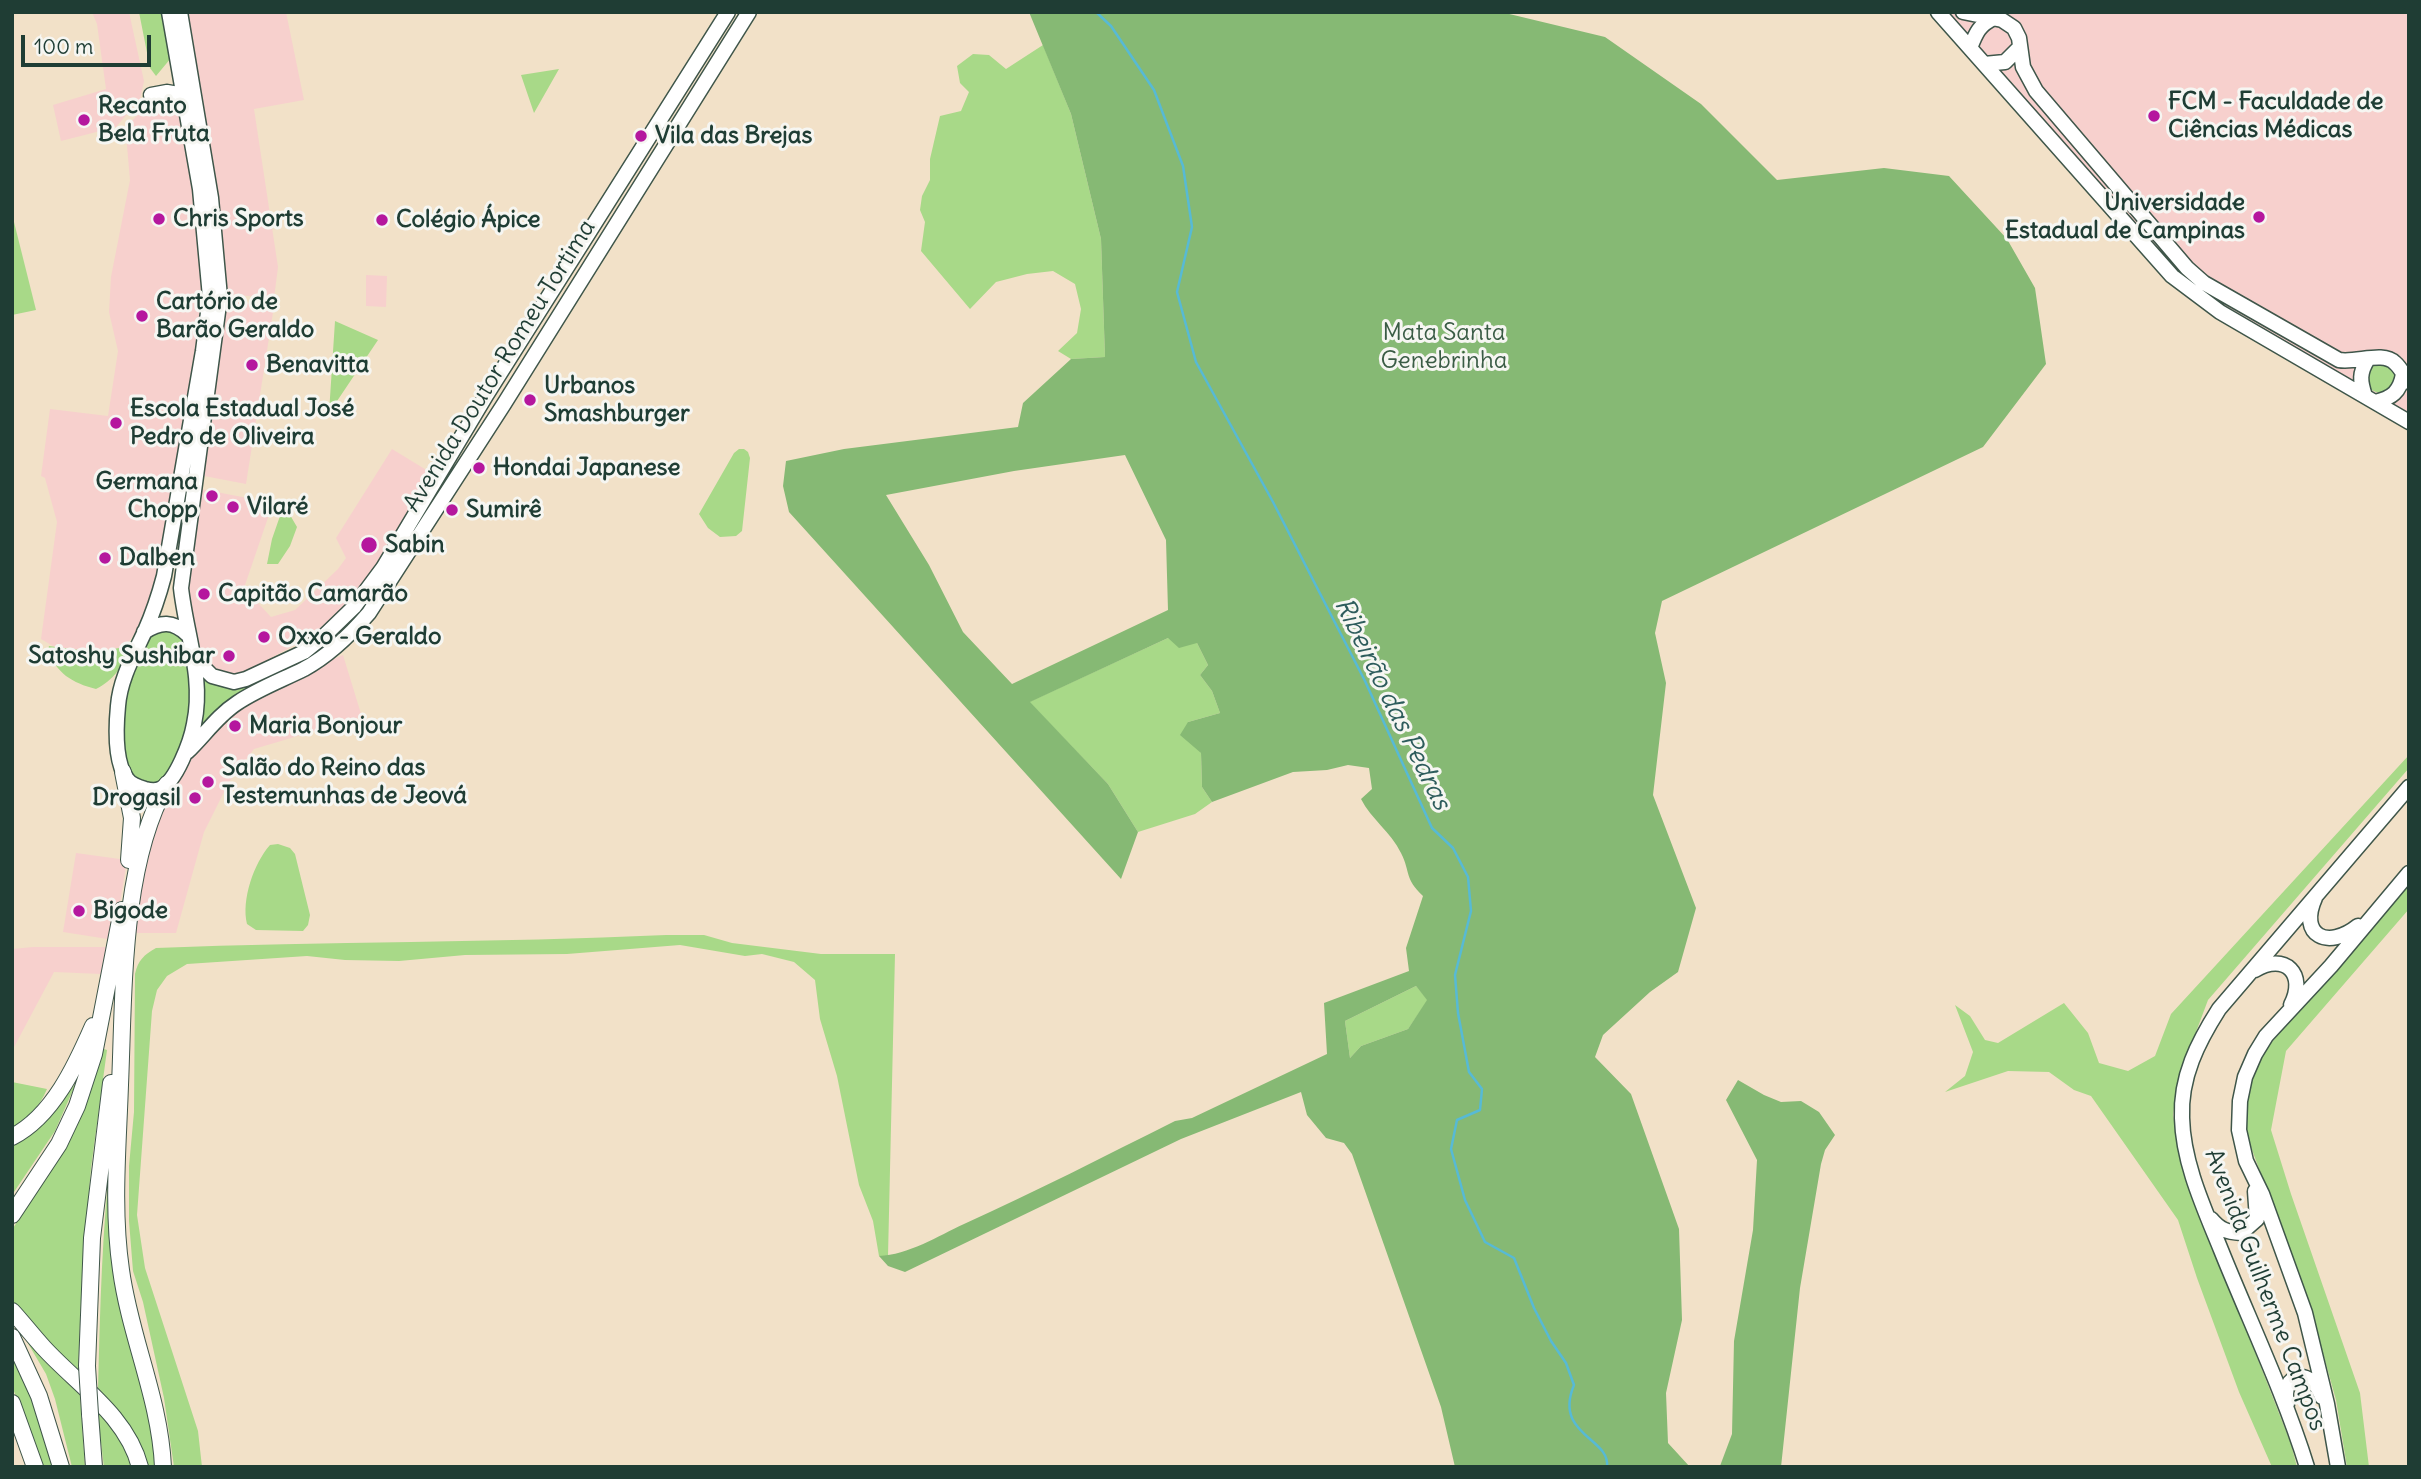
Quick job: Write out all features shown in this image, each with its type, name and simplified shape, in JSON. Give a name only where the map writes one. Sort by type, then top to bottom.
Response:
[{"type":"highway","points":[[12,1214],[59,1144],[78,1106],[94,1054],[113,962],[131,845],[132,818],[123,772]]},
{"type":"highway","points":[[94,1467],[87,1366],[92,1238],[139,857],[152,813],[167,783]]},
{"type":"highway","points":[[125,981],[117,1238],[127,1303],[160,1428],[163,1467]]},
{"type":"highway","points":[[12,1136],[21,1132],[58,1091],[81,1053],[103,1001]]},
{"type":"highway","points":[[12,1311],[44,1348],[112,1416],[128,1438],[140,1467]]},
{"type":"highway","points":[[12,1337],[40,1396],[61,1467]]},
{"type":"highway","points":[[12,1403],[35,1467]]},
{"type":"main road","points":[[169,12],[200,189],[210,297],[164,576],[145,632],[126,673],[118,704],[118,739],[123,772],[132,785],[144,789],[162,789],[167,783],[184,756],[194,726],[198,698],[195,659],[187,634],[181,588],[220,298],[211,198],[180,12]]},
{"type":"main road","name":"Avenida Doutor Romeu Tortima","points":[[195,659],[212,676],[224,681],[246,679],[304,652],[355,607],[383,568],[487,394],[728,12]]},
{"type":"main road","name":"Avenida Doutor Romeu Tortima","points":[[184,756],[220,716],[236,704],[306,668],[331,651],[349,636],[369,613],[497,415],[749,12]]},
{"type":"main road","points":[[1938,12],[2172,276],[2220,312],[2409,422]]},
{"type":"main road","points":[[1963,12],[1994,18],[2014,28],[2023,67],[2036,91],[2187,268],[2204,283],[2328,354],[2351,362],[2386,357],[2398,364],[2406,378],[2400,388],[2395,394],[2370,399]]},
{"type":"main road","points":[[1970,48],[1978,29],[1994,18]]},
{"type":"main road","points":[[1984,64],[2005,62],[2020,47]]},
{"type":"main road","points":[[151,95],[167,92],[184,95]]},
{"type":"main road","points":[[2368,359],[2360,379],[2370,399]]},
{"type":"main road","points":[[176,506],[191,510]]},
{"type":"main road","points":[[145,632],[163,623],[173,624],[187,634]]},
{"type":"main road","name":"Avenida Guilherme Campos","points":[[2307,1467],[2291,1419],[2204,1209],[2184,1141],[2183,1091],[2202,1037],[2220,1009],[2409,786]]},
{"type":"main road","name":"Avenida Guilherme Campos","points":[[2338,1467],[2305,1312],[2266,1205],[2246,1161],[2239,1130],[2243,1089],[2255,1054],[2266,1036],[2409,873]]},
{"type":"main road","points":[[2326,883],[2314,899],[2310,918],[2317,933],[2325,939],[2334,939],[2349,932],[2387,899]]},
{"type":"main road","points":[[2246,977],[2266,965],[2275,963],[2287,966],[2295,975],[2298,985],[2288,1012]]},
{"type":"main road","points":[[2204,1209],[2219,1228],[2227,1232],[2241,1233],[2251,1226],[2257,1219],[2252,1173]]},
{"type":"main road","points":[[2291,1419],[2286,1398],[2287,1388],[2293,1378],[2299,1376],[2310,1379],[2320,1390],[2330,1421]]},
{"type":"shaded area","points":[[92,12],[129,12],[144,81],[140,99],[116,127],[61,141],[53,105],[106,89],[97,24]]},
{"type":"shaded area","points":[[183,12],[286,12],[304,100],[254,109],[278,267],[274,298],[224,294]]},
{"type":"shaded area","name":"Universidade Estadual de Campinas","points":[[1932,12],[2409,12],[2409,431],[2187,298],[2153,266]]},
{"type":"shaded area","points":[[180,99],[195,177],[206,298],[160,568],[142,623],[125,647],[95,652],[58,649],[41,639],[57,522],[45,478],[41,476],[50,409],[108,416],[118,351],[109,312],[111,277],[130,180],[126,134],[131,122],[151,101]]},
{"type":"shaded area","points":[[366,275],[387,276],[386,307],[366,306]]},
{"type":"shaded area","points":[[223,301],[274,306],[246,484],[199,475]]},
{"type":"shaded area","points":[[392,449],[433,474],[358,592],[324,629],[245,672],[218,675],[204,664],[188,609],[189,572],[201,489],[273,503],[244,588],[271,617],[295,610],[346,558],[336,538]]},
{"type":"shaded area","points":[[343,655],[362,717],[254,749],[229,782],[204,832],[176,933],[133,933],[147,825],[201,738],[257,691]]},
{"type":"shaded area","points":[[76,853],[127,860],[114,940],[63,932]]},
{"type":"shaded area","points":[[106,947],[101,974],[54,972],[12,1051],[12,949]]},
{"type":"green space","points":[[139,12],[163,12],[171,58],[156,76],[150,68]]},
{"type":"green space","name":"Mata Santa Genebrinha","points":[[1029,12],[1501,12],[1605,37],[1701,104],[1777,180],[1884,168],[1949,176],[2007,239],[2035,288],[2046,364],[1983,447],[1662,601],[1655,633],[1666,683],[1653,795],[1696,908],[1678,972],[1650,992],[1603,1035],[1595,1057],[1631,1094],[1679,1229],[1682,1320],[1666,1393],[1668,1443],[1690,1467],[1455,1467],[1441,1407],[1352,1154],[1344,1143],[1326,1138],[1307,1115],[1301,1092],[1181,1139],[905,1272],[888,1266],[879,1256],[923,1244],[1175,1121],[1192,1118],[1327,1054],[1324,1003],[1409,971],[1406,948],[1423,896],[1410,880],[1397,845],[1361,799],[1372,789],[1369,768],[1348,765],[1327,770],[1293,772],[1212,802],[1202,787],[1201,753],[1180,735],[1188,722],[1220,713],[1212,691],[1200,675],[1208,665],[1197,643],[1179,648],[1168,638],[1030,702],[1108,784],[1138,832],[1121,879],[789,512],[783,486],[786,461],[844,449],[1018,427],[1023,403],[1071,359],[1105,357],[1101,239],[1071,114]],"holes":[[[1125,455],[1166,540],[1168,610],[1012,684],[963,632],[929,565],[886,495],[1014,471]],[[1416,986],[1427,1000],[1408,1029],[1361,1046],[1350,1058],[1345,1021]]]},
{"type":"green space","points":[[1043,45],[1071,114],[1101,239],[1105,357],[1071,359],[1058,351],[1077,333],[1081,309],[1075,284],[1053,271],[996,282],[970,309],[921,251],[925,222],[920,210],[922,196],[930,180],[930,159],[940,116],[961,111],[969,92],[960,83],[957,66],[973,54],[989,55],[1006,69]]},
{"type":"green space","points":[[559,69],[534,113],[521,75]]},
{"type":"green space","points":[[12,214],[36,310],[12,315]]},
{"type":"green space","points":[[335,321],[378,340],[329,413]]},
{"type":"green space","points":[[2381,363],[2391,368],[2396,378],[2391,388],[2381,393],[2371,388],[2366,378],[2371,368]]},
{"type":"green space","points":[[739,449],[748,452],[750,458],[742,531],[736,536],[720,537],[708,528],[699,514],[734,453]]},
{"type":"green space","points":[[290,515],[297,527],[290,546],[278,564],[267,564],[280,516]]},
{"type":"green space","points":[[168,629],[180,637],[188,650],[192,688],[190,710],[186,732],[173,769],[165,780],[150,785],[140,782],[132,775],[127,763],[124,748],[125,716],[132,675],[148,636]]},
{"type":"green space","points":[[338,635],[338,638],[289,670],[224,703],[196,736],[202,674],[219,684]]},
{"type":"green space","points":[[1168,638],[1197,643],[1208,665],[1200,675],[1212,691],[1220,713],[1188,722],[1201,753],[1202,787],[1212,802],[1195,814],[1138,832],[1108,784],[1029,702]]},
{"type":"green space","points":[[49,646],[95,652],[125,647],[125,654],[117,672],[96,689],[72,680],[60,671],[51,658]]},
{"type":"green space","points":[[2409,755],[2409,768],[2208,1000],[2178,1080],[2173,1115],[2181,1162],[2291,1444],[2297,1467],[2272,1467],[2239,1392],[2178,1220],[2091,1096],[2074,1090],[2049,1072],[2008,1071],[1945,1092],[1965,1076],[1973,1052],[1955,1005],[1970,1016],[1985,1040],[1998,1043],[2064,1003],[2088,1033],[2099,1063],[2128,1071],[2155,1056],[2171,1014]]},
{"type":"green space","points":[[278,844],[290,848],[295,854],[310,915],[308,925],[303,931],[256,930],[247,924],[246,904],[250,882],[264,853],[270,845]]},
{"type":"green space","points":[[2409,880],[2409,909],[2286,1051],[2271,1130],[2360,1393],[2369,1467],[2347,1467],[2336,1400],[2321,1346],[2300,1279],[2248,1139],[2244,1111],[2255,1062]]},
{"type":"green space","points":[[704,935],[732,943],[821,954],[895,954],[888,1256],[879,1256],[873,1221],[859,1185],[837,1076],[820,1019],[815,980],[794,962],[762,954],[745,956],[680,945],[567,954],[465,955],[399,961],[307,956],[187,964],[167,976],[157,990],[152,1011],[137,1215],[145,1268],[198,1431],[202,1467],[174,1467],[164,1398],[143,1302],[133,1271],[129,1221],[129,1166],[134,1112],[135,974],[142,958],[156,948]]},
{"type":"green space","points":[[1416,986],[1428,1000],[1408,1029],[1361,1046],[1350,1058],[1345,1021]]},
{"type":"green space","points":[[98,1047],[107,1050],[91,1168],[82,1276],[78,1373],[50,1347],[12,1301],[12,1230],[71,1134]]},
{"type":"green space","points":[[1738,1080],[1781,1102],[1801,1101],[1819,1112],[1835,1135],[1825,1150],[1821,1164],[1800,1288],[1781,1467],[1705,1467],[1720,1466],[1732,1434],[1734,1341],[1753,1230],[1757,1160],[1726,1100]]},
{"type":"green space","points":[[77,1081],[55,1131],[12,1195],[12,1145],[49,1117]]},
{"type":"green space","points":[[12,1082],[47,1089],[32,1112],[12,1129]]},
{"type":"green space","points":[[112,1144],[109,1196],[112,1258],[149,1399],[156,1467],[148,1467],[128,1426],[98,1390],[104,1236]]},
{"type":"green space","points":[[19,1328],[53,1369],[80,1395],[85,1467],[72,1467],[46,1374]]},
{"type":"green space","points":[[12,1349],[35,1401],[55,1467],[39,1467],[34,1444],[12,1386]]},
{"type":"green space","points":[[97,1410],[111,1423],[135,1467],[104,1467]]},
{"type":"waterway","name":"Ribeirão das Pedras","points":[[1096,12],[1111,26],[1154,90],[1183,166],[1192,227],[1177,292],[1196,362],[1273,502],[1365,681],[1432,828],[1453,848],[1468,877],[1471,911],[1455,975],[1458,1013],[1469,1072],[1482,1089],[1480,1110],[1457,1120],[1451,1149],[1465,1200],[1485,1242],[1514,1258],[1534,1308],[1566,1363],[1574,1385],[1570,1402],[1571,1415],[1576,1425],[1601,1449],[1606,1457],[1607,1467]]},
{"type":"place","name":"FCM - Faculdade de Ciências Médicas","points":[[2154,116]]},
{"type":"place","name":"Recanto Bela Fruta","points":[[84,120]]},
{"type":"place","name":"Vila das Brejas","points":[[641,136]]},
{"type":"place","name":"Universidade Estadual de Campinas","points":[[2259,217]]},
{"type":"place","name":"Chris Sports","points":[[159,219]]},
{"type":"place","name":"Colégio Ápice","points":[[382,220]]},
{"type":"place","name":"Cartório de Barão Geraldo","points":[[142,316]]},
{"type":"place","name":"Benavitta","points":[[252,365]]},
{"type":"place","name":"Urbanos Smashburger","points":[[530,400]]},
{"type":"place","name":"Escola Estadual José Pedro de Oliveira","points":[[116,423]]},
{"type":"place","name":"Hondai Japanese","points":[[479,468]]},
{"type":"place","name":"Germana Chopp","points":[[212,496]]},
{"type":"place","name":"Vilaré","points":[[233,507]]},
{"type":"place","name":"Sumirê","points":[[452,510]]},
{"type":"place","name":"Sabin","points":[[369,545]]},
{"type":"place","name":"Dalben","points":[[105,558]]},
{"type":"place","name":"Capitão Camarão","points":[[204,594]]},
{"type":"place","name":"Oxxo - Geraldo","points":[[264,637]]},
{"type":"place","name":"Satoshy Sushibar","points":[[229,656]]},
{"type":"place","name":"Maria Bonjour","points":[[235,726]]},
{"type":"place","name":"Salão do Reino das Testemunhas de Jeová","points":[[208,782]]},
{"type":"place","name":"Drogasil","points":[[195,798]]},
{"type":"place","name":"Bigode","points":[[79,911]]}]
